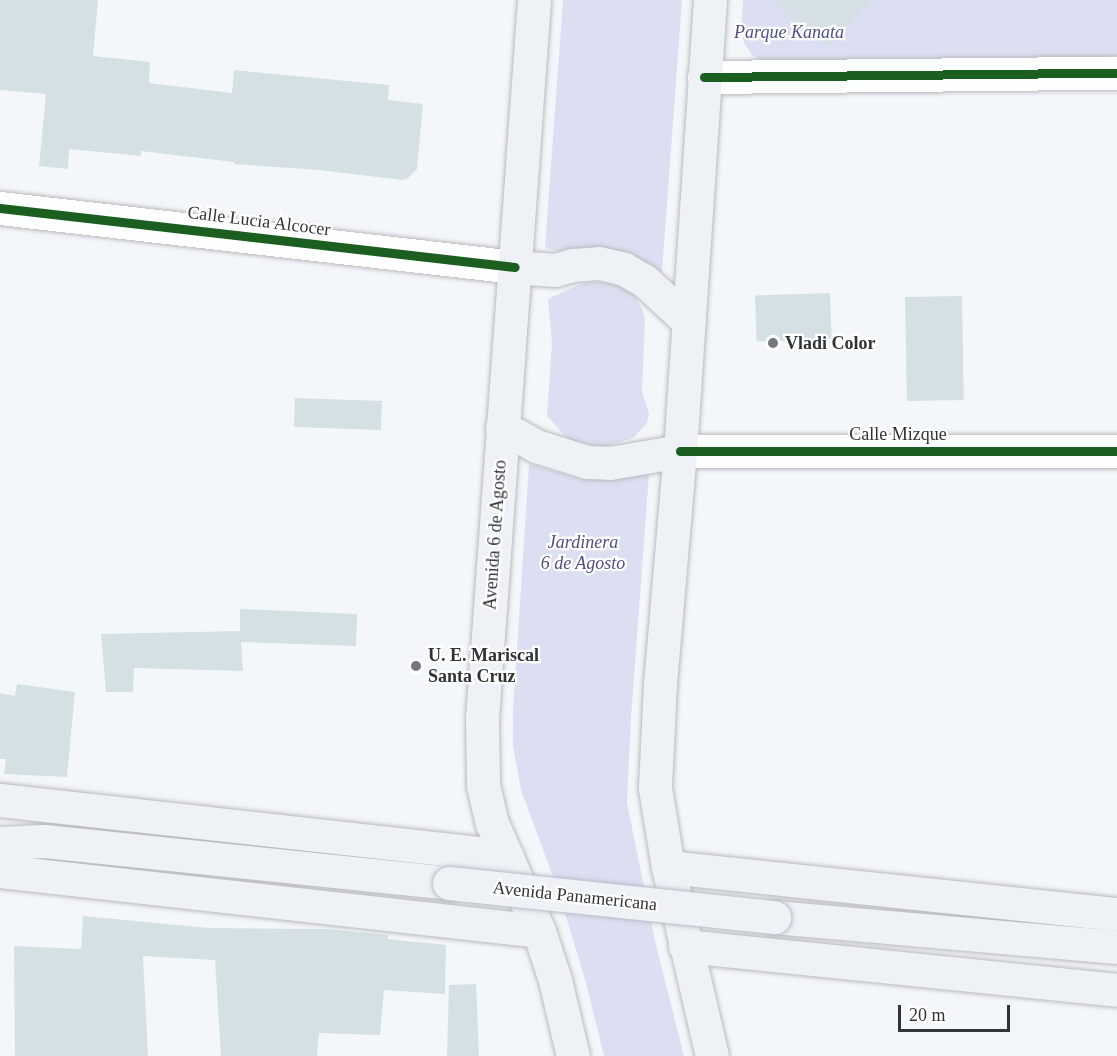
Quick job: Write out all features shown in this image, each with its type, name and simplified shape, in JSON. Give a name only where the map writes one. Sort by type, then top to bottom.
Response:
[{"type":"main road","name":"Avenida 6 de Agosto","points":[[534,0],[482,718],[483,785],[492,823],[539,931],[555,980],[573,1056]]},
{"type":"main road","points":[[710,0],[680,451],[660,684],[655,788],[668,867],[712,1056]]},
{"type":"main road","points":[[515,267],[555,270],[572,265],[599,263],[624,270],[645,281],[689,322]]},
{"type":"main road","points":[[502,427],[536,446],[587,462],[610,463],[680,451]]},
{"type":"main road","points":[[0,800],[507,856]]},
{"type":"main road","name":"Avenida Panamericana","points":[[0,828],[44,841]]},
{"type":"main road","name":"Avenida Panamericana","points":[[0,843],[44,841],[1113,950]]},
{"type":"main road","points":[[668,867],[1117,914]]},
{"type":"main road","points":[[0,871],[539,931]]},
{"type":"main road","points":[[686,946],[1117,990]]},
{"type":"street","points":[[704,77],[1117,74]]},
{"type":"street","name":"Calle Lucia Alcocer","points":[[0,208],[515,267]]},
{"type":"street","name":"Calle Mizque","points":[[680,451],[1117,451]]},
{"type":"green space","points":[[563,0],[682,0],[662,272],[585,250],[555,251],[545,247]]},
{"type":"green space","name":"Parque Kanata","points":[[743,0],[1117,0],[1117,56],[781,65],[766,63],[752,55],[744,43],[741,28]]},
{"type":"green space","points":[[598,282],[617,285],[633,293],[641,307],[645,318],[642,392],[649,413],[647,423],[633,438],[604,447],[585,445],[568,439],[547,416],[552,343],[548,299],[580,284]]},
{"type":"green space","name":"Jardinera 6 de Agosto","points":[[529,464],[581,479],[649,474],[627,803],[656,945],[684,1056],[604,1056],[586,983],[559,893],[521,790],[513,746],[513,711]]},
{"type":"building","points":[[0,0],[98,0],[93,56],[150,62],[149,83],[232,93],[234,70],[389,85],[388,100],[423,104],[417,169],[408,178],[402,180],[319,170],[234,164],[234,162],[141,151],[141,156],[69,149],[68,169],[39,166],[46,94],[0,90]]},
{"type":"building","points":[[772,0],[871,0],[828,47]]},
{"type":"building","points":[[830,293],[832,339],[757,342],[755,296]]},
{"type":"building","points":[[962,296],[964,400],[907,401],[905,297]]},
{"type":"building","points":[[295,398],[382,401],[381,430],[294,427]]},
{"type":"building","points":[[240,609],[357,614],[356,646],[241,642],[243,671],[134,668],[133,692],[106,692],[101,634],[240,631]]},
{"type":"building","points":[[17,684],[75,692],[67,777],[4,774],[6,759],[0,759],[0,693],[15,696]]},
{"type":"building","points":[[83,916],[209,928],[327,929],[388,935],[388,939],[446,945],[445,994],[384,990],[380,1035],[319,1033],[317,1056],[221,1056],[215,960],[143,956],[148,1056],[15,1056],[14,946],[81,949]]},
{"type":"building","points":[[476,984],[479,1056],[447,1056],[449,985]]},
{"type":"cycle path","points":[[704,77],[1117,73]]},
{"type":"cycle path","points":[[0,208],[515,267]]},
{"type":"cycle path","points":[[680,451],[1117,451]]},
{"type":"place","name":"Vladi Color","points":[[773,343]]},
{"type":"place","name":"U. E. Mariscal Santa Cruz","points":[[416,666]]}]
